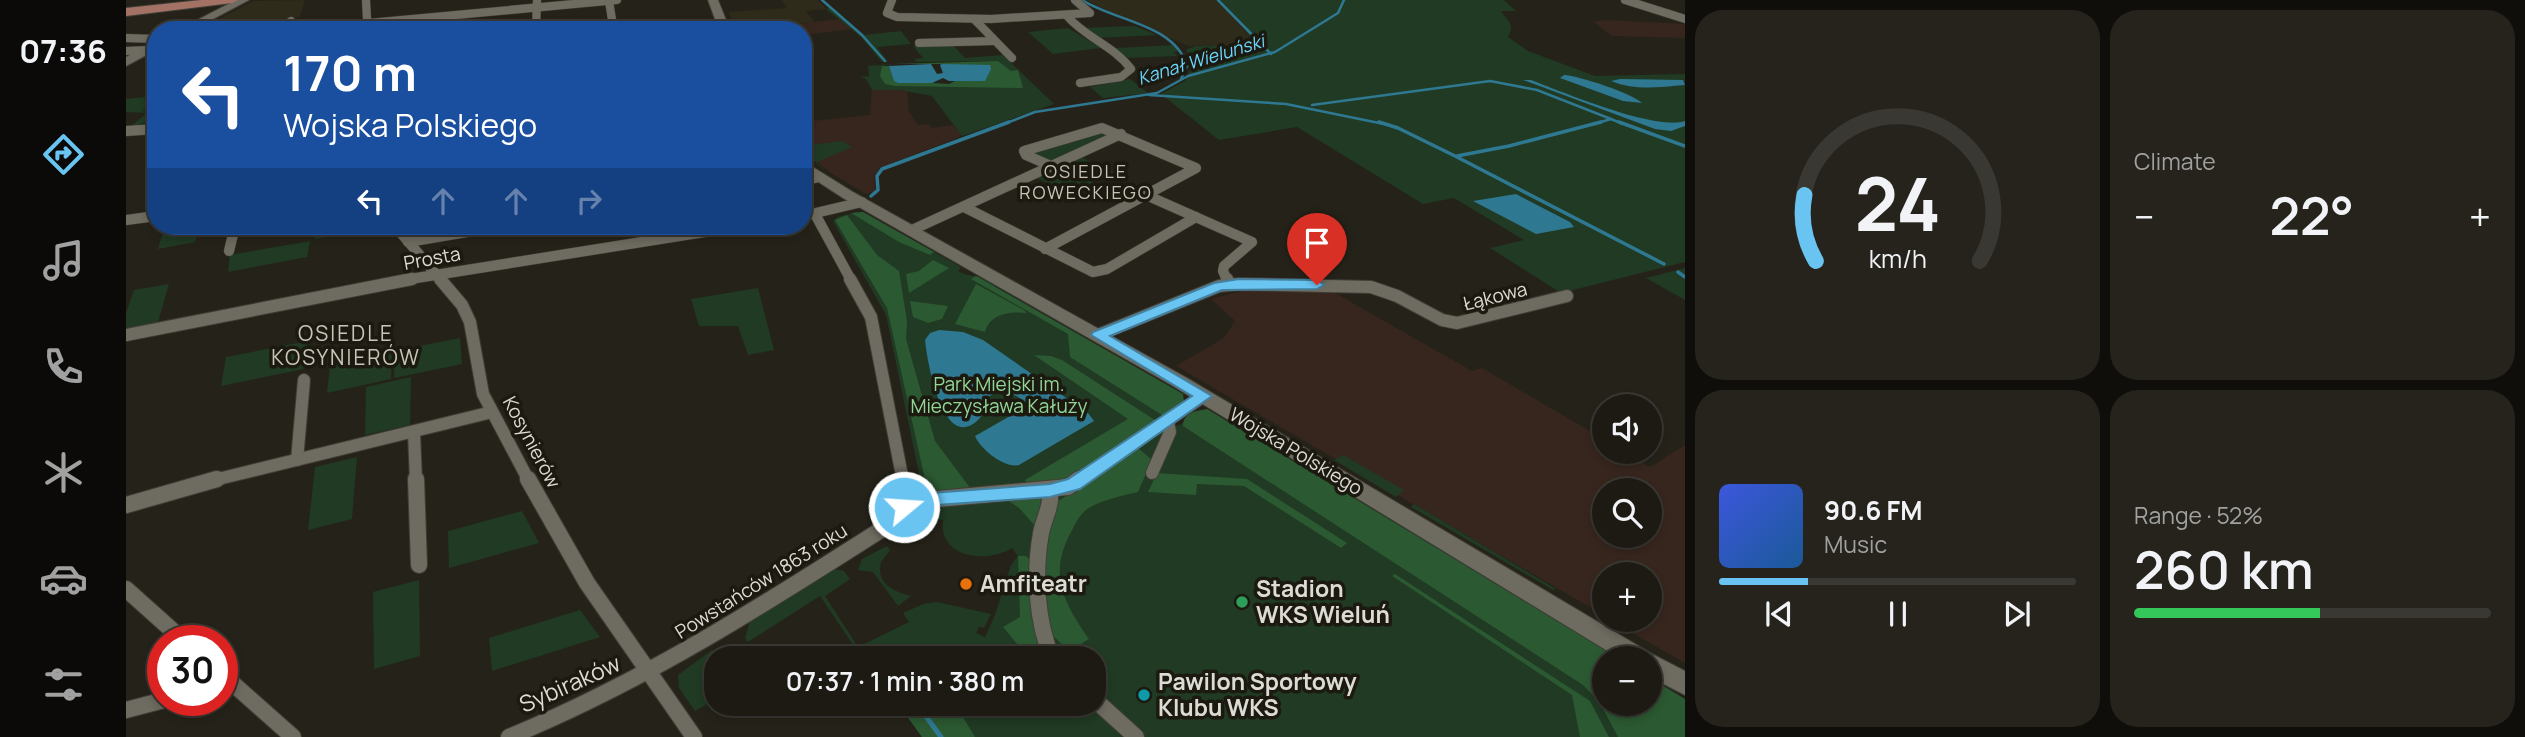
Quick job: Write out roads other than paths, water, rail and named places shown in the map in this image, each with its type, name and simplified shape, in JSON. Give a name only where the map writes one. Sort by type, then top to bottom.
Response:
[{"type":"main road","points":[[126,12],[233,0]]},
{"type":"street","points":[[198,21],[233,0]]},
{"type":"street","points":[[201,21],[244,0]]},
{"type":"street","points":[[366,0],[370,21]]},
{"type":"street","points":[[409,21],[537,4],[617,0]]},
{"type":"street","points":[[713,0],[722,21]]},
{"type":"street","points":[[891,2],[887,13],[892,16],[974,19],[1090,13],[1075,0]]},
{"type":"street","points":[[1626,0],[1685,19]]},
{"type":"street","points":[[609,1],[612,21]]},
{"type":"street","points":[[1067,16],[1079,31],[1114,52],[1131,69],[1121,77],[1080,82]]},
{"type":"street","points":[[974,19],[1012,58]]},
{"type":"street","points":[[126,38],[147,43]]},
{"type":"street","points":[[919,43],[994,41]]},
{"type":"street","points":[[126,51],[147,46]]},
{"type":"street","points":[[126,62],[147,49]]},
{"type":"street","points":[[126,131],[147,128]]},
{"type":"street","points":[[1045,249],[1196,167],[1107,129],[1095,129],[1024,151],[1026,155],[1051,166]]},
{"type":"street","points":[[912,230],[1121,134]]},
{"type":"street","name":"Wojska Polskiego","points":[[812,179],[862,202],[1204,396],[1621,646]]},
{"type":"street","points":[[1146,195],[1252,242],[1224,266],[1228,284]]},
{"type":"street","points":[[812,214],[862,202]]},
{"type":"street","points":[[964,207],[1089,271],[1101,271],[1196,217]]},
{"type":"street","points":[[815,214],[871,317],[905,502],[957,495],[1050,490],[1074,484],[1204,396]]},
{"type":"street","points":[[126,220],[147,216]]},
{"type":"street","points":[[229,251],[233,235]]},
{"type":"street","name":"Kosynierów","points":[[402,235],[462,305],[470,322],[479,378],[492,412],[570,555],[650,674]]},
{"type":"street","points":[[408,242],[449,235]]},
{"type":"street","name":"Prosta","points":[[127,338],[437,274],[685,235]]},
{"type":"street","name":"Łąkowa","points":[[1098,335],[1228,284],[1371,287],[1397,296],[1442,320],[1457,323],[1567,296]]},
{"type":"street","points":[[297,460],[304,380]]},
{"type":"street","points":[[126,505],[161,493],[492,412]]},
{"type":"street","points":[[1152,473],[1170,432],[1168,422]]},
{"type":"street","points":[[414,433],[419,565]]},
{"type":"street","points":[[1047,646],[1042,635],[1039,562],[1040,535],[1052,498],[1050,490]]},
{"type":"street","name":"Powstańców 1863 roku","points":[[650,674],[890,524],[901,513],[905,502]]},
{"type":"street","points":[[126,589],[166,625]]},
{"type":"street","points":[[1662,671],[1685,684]]},
{"type":"street","points":[[650,674],[695,737]]},
{"type":"street","name":"Sybiraków","points":[[509,737],[604,698],[650,674]]},
{"type":"street","points":[[238,690],[293,737]]},
{"type":"street","points":[[126,710],[147,704]]},
{"type":"street","points":[[1106,710],[1136,737]]},
{"type":"water","points":[[931,64],[937,74],[943,73],[942,64],[990,65],[991,69],[985,81],[949,81],[943,78],[932,83],[898,83],[894,81],[889,66]]},
{"type":"water","points":[[1564,75],[1605,86],[1642,103],[1623,101],[1560,78]]},
{"type":"water","points":[[1523,80],[1531,80],[1632,116],[1671,123],[1685,121],[1685,126],[1671,131],[1655,129]]},
{"type":"water","points":[[1683,80],[1685,85],[1639,87],[1611,81]]},
{"type":"water","points":[[1516,194],[1570,222],[1574,227],[1536,234],[1473,201]]},
{"type":"water","points":[[939,330],[963,332],[983,340],[1088,413],[1094,421],[1019,465],[1000,461],[987,452],[975,436],[1019,411],[1021,399],[1005,392],[992,395],[988,397],[980,418],[967,427],[956,425],[947,416],[939,401],[926,351],[925,340],[930,333]]},
{"type":"waterway","points":[[822,0],[862,35],[885,61]]},
{"type":"waterway","points":[[1082,0],[1142,25],[1170,41],[1187,66],[1181,79]]},
{"type":"waterway","points":[[1218,0],[1270,53]]},
{"type":"waterway","name":"Kanał Wieluński","points":[[1270,53],[1338,13],[1344,0]]},
{"type":"waterway","name":"Kanał Wieluński","points":[[1004,124],[1035,112],[1157,93],[1188,76],[1270,53]]},
{"type":"waterway","points":[[1312,105],[1490,81],[1537,90],[1611,119]]},
{"type":"waterway","points":[[1149,95],[1286,104],[1384,124]]},
{"type":"waterway","points":[[1599,122],[1611,119]]},
{"type":"waterway","points":[[1611,119],[1623,124]]},
{"type":"waterway","name":"Kanał Wieluński","points":[[871,196],[878,190],[877,176],[882,169],[1009,122]]},
{"type":"waterway","points":[[1379,122],[1398,128],[1455,156],[1664,264]]},
{"type":"waterway","points":[[1457,156],[1509,146],[1599,122]]},
{"type":"waterway","points":[[1594,124],[1599,122]]},
{"type":"waterway","points":[[1619,122],[1685,146]]},
{"type":"waterway","points":[[1678,272],[1685,277]]},
{"type":"waterway","points":[[926,716],[941,737]]},
{"type":"place","name":"Amfiteatr","points":[[966,584]]},
{"type":"place","name":"Stadion WKS Wieluń","points":[[1242,602]]},
{"type":"place","name":"Pawilon Sportowy Klubu WKS","points":[[1144,695]]},
{"type":"district","name":"OSIEDLE ROWECKIEGO","points":[[1086,182]]},
{"type":"district","name":"OSIEDLE KOSYNIERÓW","points":[[346,346]]},
{"type":"park label","name":"Park Miejski im. Mieczysława Kałuży","points":[[999,395]]}]
